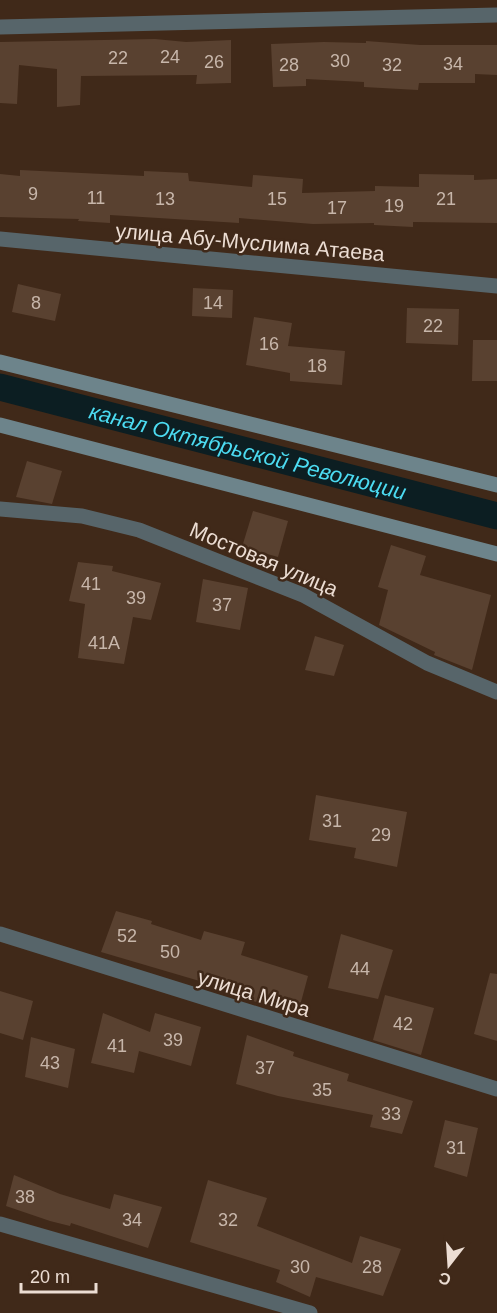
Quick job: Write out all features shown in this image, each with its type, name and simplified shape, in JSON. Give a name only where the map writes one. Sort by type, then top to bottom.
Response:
[{"type":"main road","points":[[0,362],[497,485]]},
{"type":"main road","points":[[0,425],[497,554]]},
{"type":"street","points":[[0,27],[497,15]]},
{"type":"street","name":"улица Абу-Муслима Атаева","points":[[0,239],[497,286]]},
{"type":"street","name":"Мостовая улица","points":[[0,509],[82,516],[139,530],[303,595],[426,663],[497,692]]},
{"type":"street","name":"улица Мира","points":[[0,934],[497,1089]]},
{"type":"street","points":[[0,1224],[310,1313]]},
{"type":"building","points":[[155,39],[186,42],[231,40],[231,83],[196,84],[197,75],[81,76],[80,105],[57,107],[57,69],[19,65],[17,104],[0,103],[0,42]]},
{"type":"building","points":[[366,41],[420,45],[497,45],[497,75],[475,74],[475,83],[419,83],[418,90],[364,87],[364,82],[306,79],[306,86],[273,87],[271,44],[366,43]]},
{"type":"building","points":[[20,170],[144,176],[144,171],[188,173],[189,181],[252,187],[253,175],[303,179],[302,193],[375,191],[375,186],[419,187],[419,174],[474,175],[474,180],[497,179],[497,223],[413,222],[413,227],[374,225],[374,223],[313,224],[239,218],[239,223],[110,215],[110,223],[78,221],[79,219],[0,217],[0,174],[20,176]]},
{"type":"building","points":[[18,284],[61,294],[55,321],[12,312]]},
{"type":"building","points":[[193,288],[233,290],[232,318],[192,316]]},
{"type":"building","points":[[407,308],[459,309],[458,345],[406,343]]},
{"type":"building","points":[[254,317],[292,323],[288,346],[345,351],[342,385],[290,381],[290,373],[246,365]]},
{"type":"building","points":[[473,340],[497,340],[497,381],[472,381]]},
{"type":"building","points":[[27,461],[62,471],[52,504],[16,497]]},
{"type":"building","points":[[253,511],[288,521],[278,557],[242,547]]},
{"type":"building","points":[[391,545],[426,556],[420,575],[491,595],[472,670],[434,655],[435,652],[379,625],[388,590],[378,587]]},
{"type":"building","points":[[78,562],[113,566],[112,571],[161,583],[151,620],[133,617],[124,664],[78,658],[85,604],[69,601]]},
{"type":"building","points":[[203,579],[248,588],[240,630],[196,622]]},
{"type":"building","points":[[315,636],[344,645],[334,676],[305,670]]},
{"type":"building","points":[[316,795],[407,812],[397,867],[354,858],[356,848],[309,840]]},
{"type":"building","points":[[116,911],[152,921],[151,924],[201,940],[204,931],[245,942],[241,955],[308,976],[298,1013],[253,1001],[254,997],[101,952]]},
{"type":"building","points":[[341,934],[393,950],[378,999],[328,988]]},
{"type":"building","points":[[490,973],[497,974],[497,1041],[474,1034]]},
{"type":"building","points":[[0,991],[33,1001],[23,1040],[0,1033]]},
{"type":"building","points":[[385,995],[434,1008],[421,1055],[373,1040]]},
{"type":"building","points":[[103,1013],[150,1032],[155,1013],[201,1027],[191,1066],[139,1051],[134,1073],[91,1063]]},
{"type":"building","points":[[247,1035],[294,1052],[293,1056],[349,1074],[347,1081],[413,1101],[402,1134],[370,1127],[373,1115],[278,1096],[236,1084]]},
{"type":"building","points":[[31,1037],[75,1049],[68,1088],[25,1077]]},
{"type":"building","points":[[445,1120],[478,1128],[467,1177],[434,1167]]},
{"type":"building","points":[[14,1175],[60,1194],[110,1209],[114,1194],[162,1207],[148,1248],[71,1223],[70,1226],[50,1221],[6,1206]]},
{"type":"building","points":[[208,1180],[267,1198],[257,1226],[352,1263],[360,1236],[401,1249],[383,1296],[316,1277],[310,1297],[276,1282],[280,1270],[190,1242]]},
{"type":"waterway","name":"канал Октябрьской Революции","points":[[0,387],[497,516]]}]
